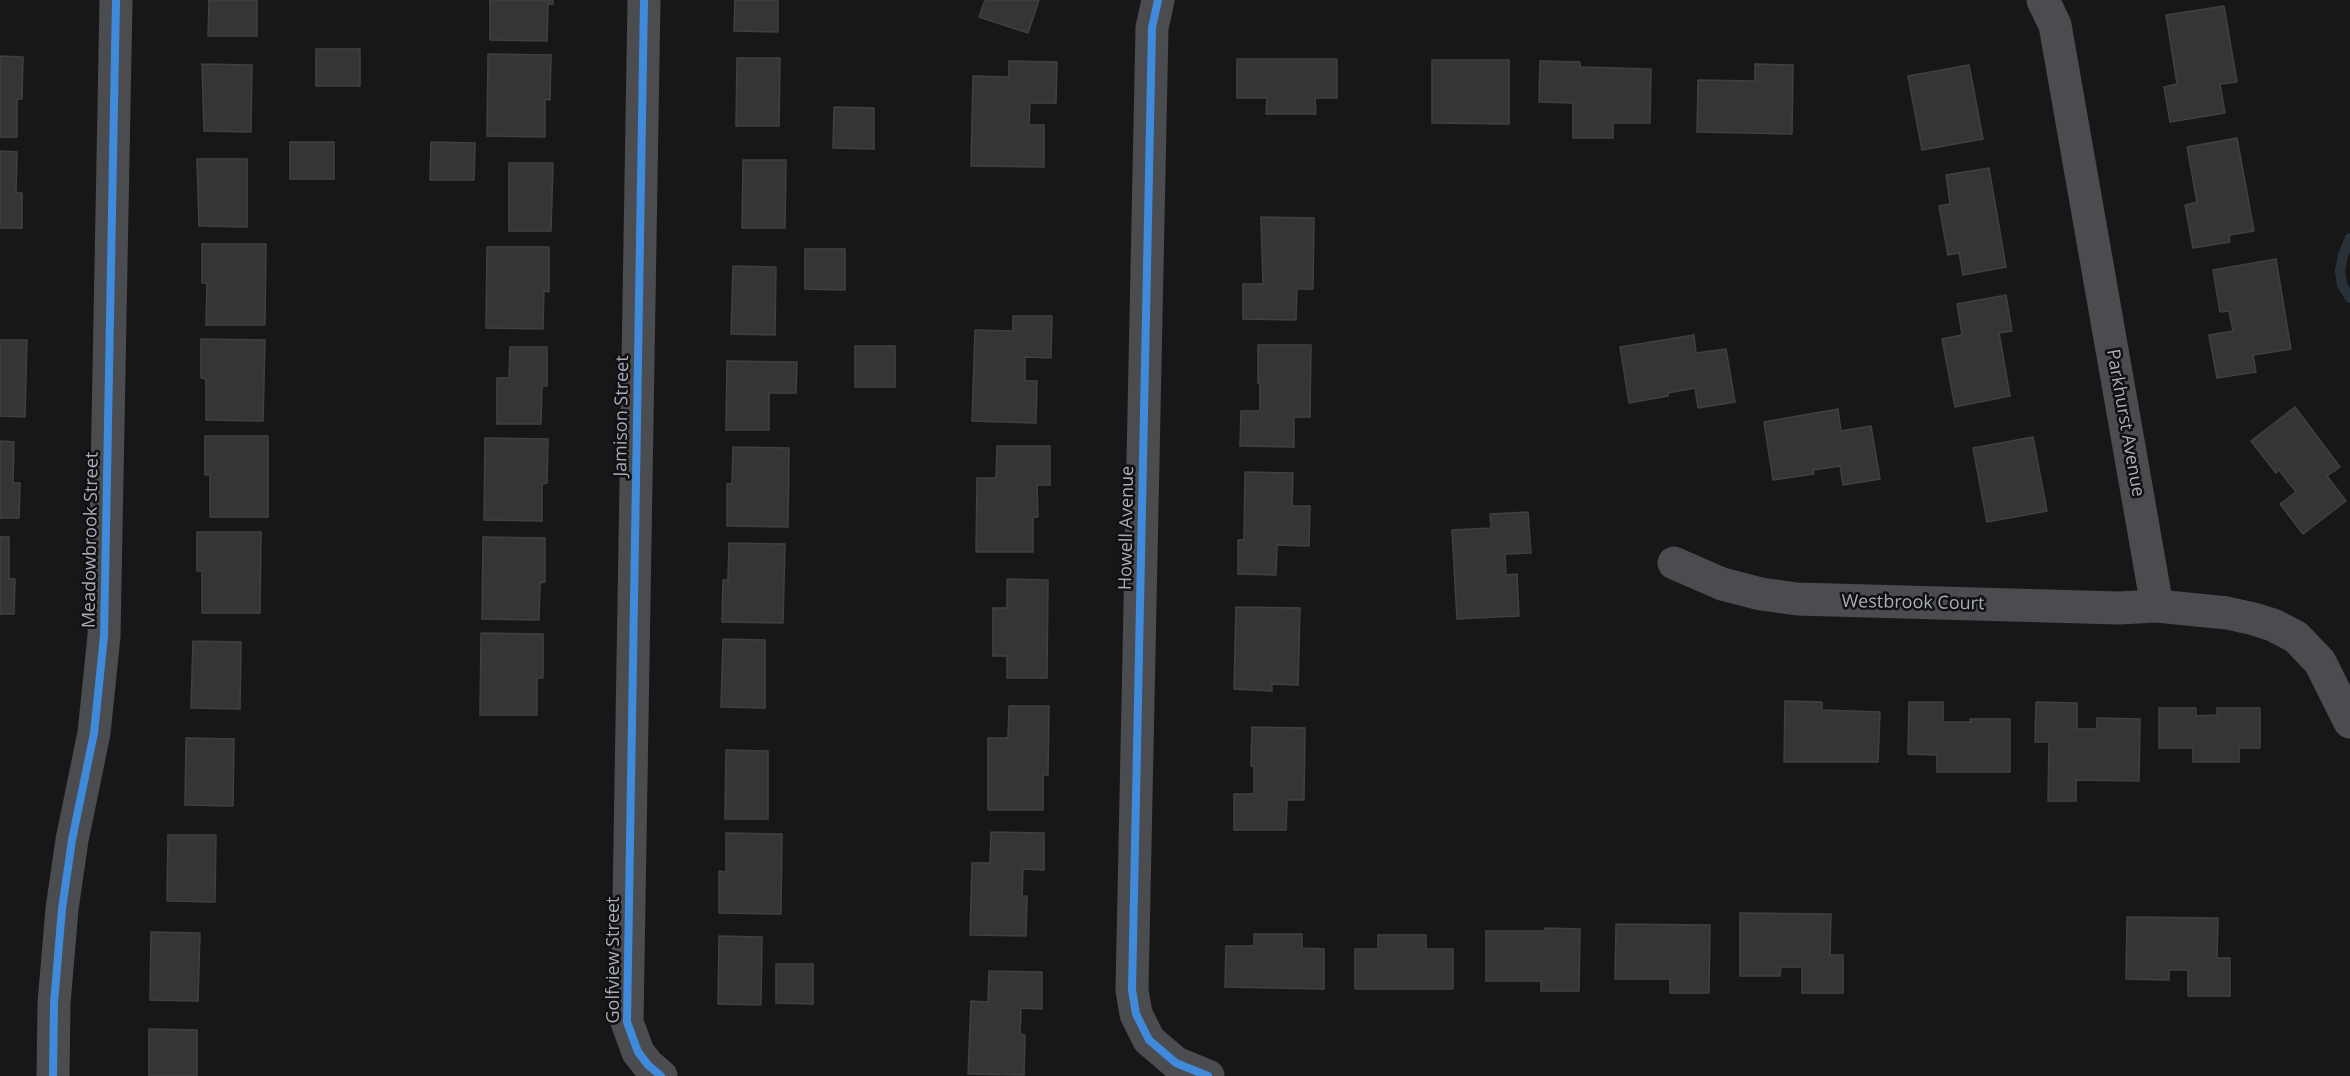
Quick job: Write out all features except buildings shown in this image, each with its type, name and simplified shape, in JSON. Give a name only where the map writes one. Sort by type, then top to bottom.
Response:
[{"type":"street","name":"Meadowbrook Street","points":[[53,1076],[54,1003],[62,909],[72,840],[94,733],[104,636],[116,0]]},
{"type":"street","name":"Jamison Street","points":[[630,832],[644,0]]},
{"type":"street","name":"Howell Avenue","points":[[1158,0],[1152,28],[1132,990],[1136,1014],[1149,1040],[1176,1064],[1208,1076]]},
{"type":"street","name":"Parkhurst Avenue","points":[[2043,0],[2055,25],[2157,606]]},
{"type":"street","name":"Westbrook Court","points":[[1674,563],[1722,584],[1761,594],[1797,599],[2107,607],[2157,606]]},
{"type":"street","points":[[2157,606],[2226,613],[2254,619],[2273,625],[2296,637],[2320,662],[2350,722]]},
{"type":"street","name":"Golfview Street","points":[[630,832],[627,1022],[638,1052],[661,1076]]},
{"type":"waterway","points":[[2350,238],[2340,271],[2342,285],[2350,298]]},
{"type":"cycle path","points":[[53,1076],[54,1003],[62,909],[72,840],[94,733],[104,636],[116,0]]},
{"type":"cycle path","points":[[644,0],[627,1022],[638,1052],[661,1076]]},
{"type":"cycle path","points":[[1158,0],[1152,28],[1132,990],[1136,1014],[1149,1040],[1176,1063],[1208,1076]]}]
